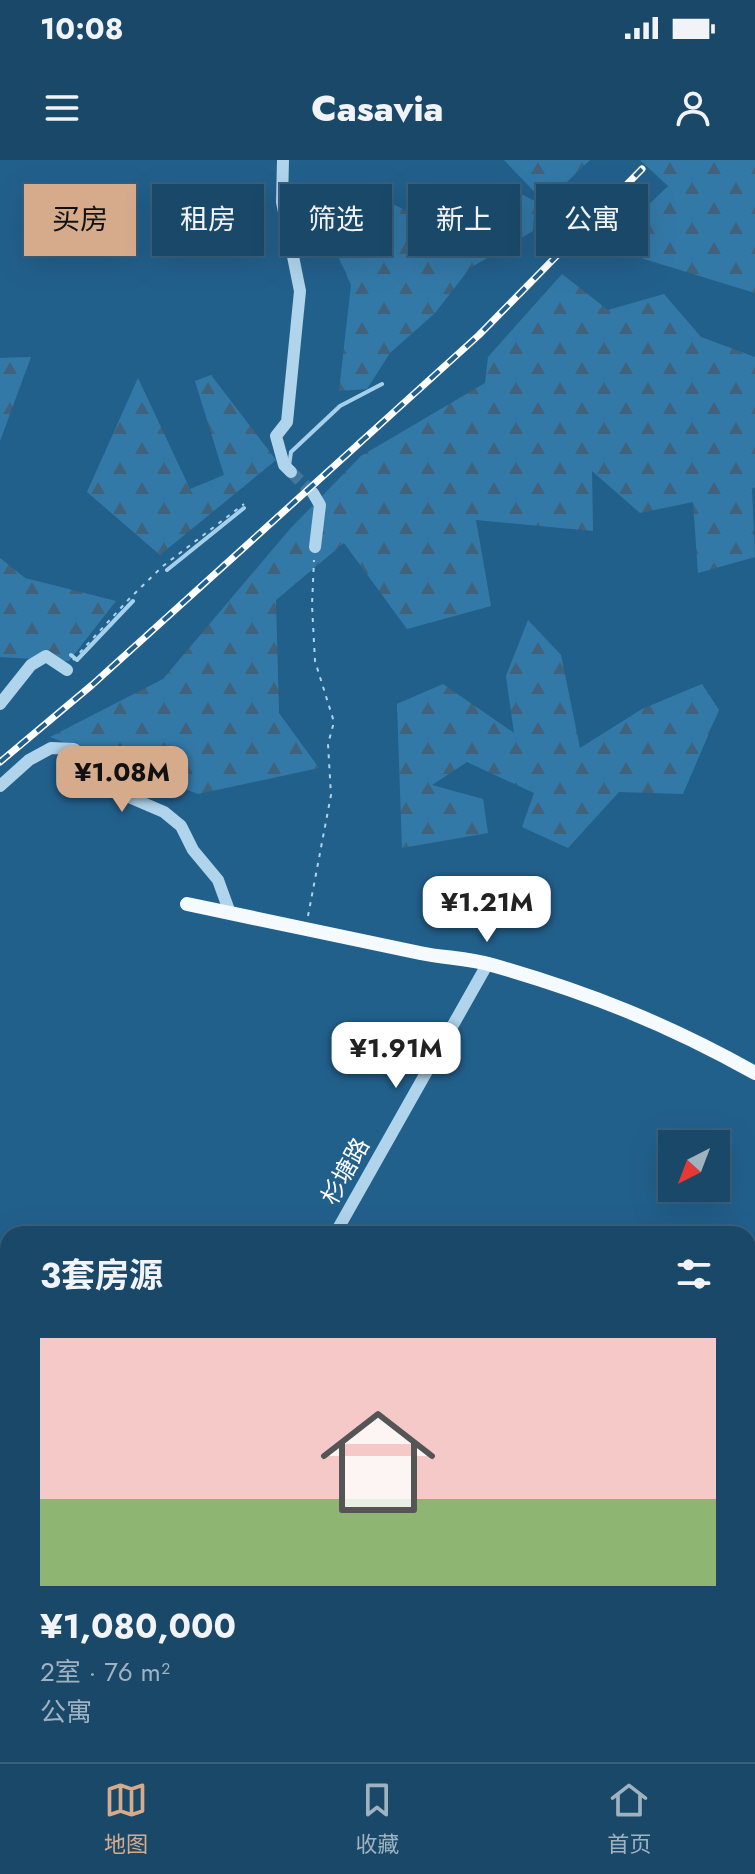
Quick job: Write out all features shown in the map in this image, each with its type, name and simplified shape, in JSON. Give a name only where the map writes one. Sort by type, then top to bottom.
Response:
[{"type":"main road","points":[[187,904],[437,957],[488,963],[649,1018],[755,1073]]},
{"type":"street","points":[[283,160],[282,202],[300,291],[287,422],[276,436],[284,465],[291,472]]},
{"type":"street","points":[[313,493],[320,505],[315,547]]},
{"type":"street","points":[[0,704],[31,665],[46,656],[67,670]]},
{"type":"street","points":[[0,786],[29,760],[51,748],[74,749],[115,791],[164,812],[181,826],[193,850],[218,880],[230,913]]},
{"type":"street","name":"杉塘路","points":[[340,1226],[488,963]]},
{"type":"path","points":[[51,657],[58,649],[73,661],[163,566],[244,504]]},
{"type":"path","points":[[306,929],[331,795],[328,744],[334,722],[315,661],[312,605],[315,547]]},
{"type":"green space","points":[[504,160],[590,160],[565,184],[536,184],[536,194]]},
{"type":"green space","points":[[640,160],[755,160],[755,293],[634,256],[648,256],[648,205],[668,186]]},
{"type":"green space","points":[[520,194],[535,201],[533,231],[520,239]]},
{"type":"green space","points":[[392,204],[408,212],[408,256],[490,256],[470,268],[435,313],[390,353],[367,389],[339,391],[351,285],[338,256],[392,256]]},
{"type":"green space","points":[[562,274],[608,310],[664,294],[701,337],[755,357],[755,487],[752,489],[755,557],[698,573],[693,502],[640,513],[592,471],[593,531],[476,520],[491,606],[407,629],[344,543],[276,600],[279,713],[319,768],[198,794],[50,737],[163,679],[289,530],[361,456],[485,383],[488,357]]},
{"type":"green space","points":[[31,357],[0,441],[0,358]]},
{"type":"green space","points":[[211,375],[276,460],[160,555],[87,492],[138,378],[190,489],[224,475],[195,381]]},
{"type":"green space","points":[[0,558],[25,578],[116,601],[69,661],[0,657]]},
{"type":"green space","points":[[528,620],[561,655],[580,748],[642,709],[702,684],[719,710],[683,794],[619,792],[568,848],[522,827],[534,793],[467,762],[432,785],[483,799],[488,833],[402,848],[397,704],[443,684],[514,733],[506,676]]},
{"type":"waterway","points":[[289,466],[291,452],[340,406],[382,384]]},
{"type":"waterway","points":[[167,570],[244,508]]},
{"type":"waterway","points":[[71,655],[77,660],[133,601]]},
{"type":"tunnel","points":[[291,472],[313,493]]},
{"type":"railway","points":[[0,762],[92,685],[479,335],[642,169]]}]
